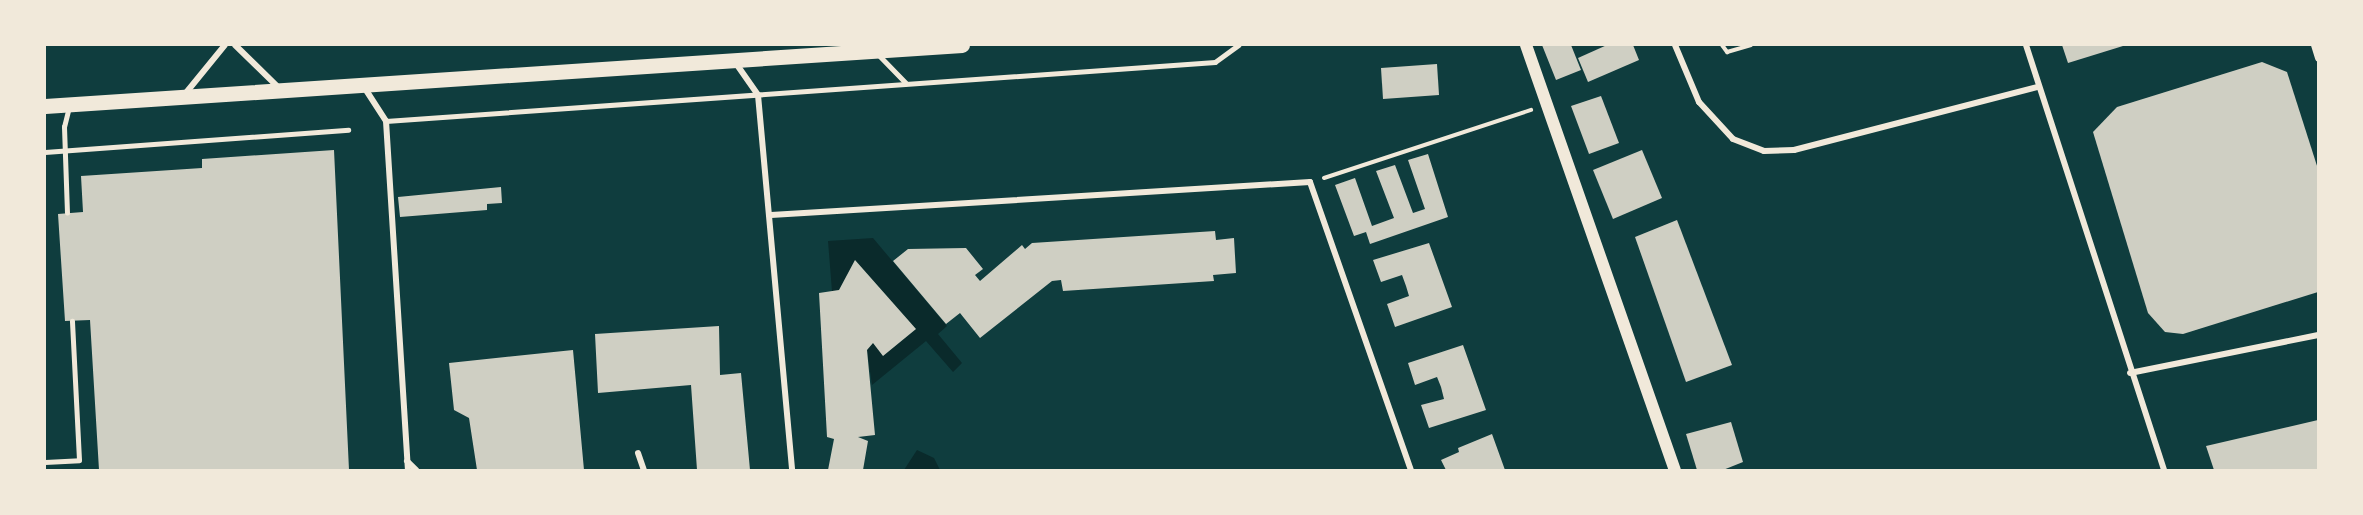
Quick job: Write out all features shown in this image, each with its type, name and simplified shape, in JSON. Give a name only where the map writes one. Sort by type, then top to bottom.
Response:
[{"type":"main road","points":[[45,106],[281,90],[363,87],[963,45]]},
{"type":"main road","points":[[1526,45],[1675,470]]},
{"type":"street","points":[[182,96],[225,45]]},
{"type":"street","points":[[235,45],[281,90]]},
{"type":"street","points":[[1675,45],[1699,102],[1733,139],[1764,151],[1794,150],[2038,87]]},
{"type":"street","points":[[2026,45],[2130,373],[2164,470]]},
{"type":"street","points":[[2314,45],[2318,57]]},
{"type":"street","points":[[734,61],[758,95],[771,215],[792,470]]},
{"type":"street","points":[[363,87],[386,121],[408,470]]},
{"type":"street","points":[[771,215],[1310,182],[1411,470]]},
{"type":"street","points":[[2130,373],[2318,335]]},
{"type":"street","points":[[638,453],[644,470]]},
{"type":"street","points":[[407,461],[416,470]]},
{"type":"lane","points":[[386,121],[1215,62],[1238,45]]},
{"type":"lane","points":[[875,51],[906,83]]},
{"type":"lane","points":[[67,213],[65,150],[71,105]]},
{"type":"lane","points":[[45,152],[348,130]]},
{"type":"lane","points":[[45,462],[79,460],[72,321]]},
{"type":"path","points":[[1722,45],[1727,52],[1751,45]]},
{"type":"path","points":[[1310,182],[1423,150],[1548,103]]},
{"type":"water","points":[[873,238],[947,326],[938,334],[962,363],[953,372],[926,341],[872,385],[867,350],[873,343],[883,356],[916,329],[855,260],[839,290],[832,291],[828,241]]},
{"type":"water","points":[[917,450],[934,458],[940,470],[904,470]]},
{"type":"building","points":[[1542,45],[1571,45],[1581,70],[1556,80]]},
{"type":"building","points":[[1607,45],[1633,45],[1639,60],[1588,82],[1578,58]]},
{"type":"building","points":[[2062,45],[2123,45],[2123,46],[2068,63]]},
{"type":"building","points":[[2262,62],[2287,72],[2318,169],[2318,292],[2183,334],[2165,332],[2148,313],[2093,132],[2117,107]]},
{"type":"building","points":[[1437,64],[1439,95],[1383,99],[1381,68]]},
{"type":"building","points":[[1601,96],[1619,143],[1589,154],[1571,106]]},
{"type":"building","points":[[334,150],[349,470],[99,470],[90,320],[65,321],[58,214],[83,212],[81,176],[202,168],[202,159]]},
{"type":"building","points":[[1642,150],[1662,198],[1613,219],[1593,170]]},
{"type":"building","points":[[1428,154],[1448,217],[1370,244],[1366,232],[1354,236],[1335,185],[1355,178],[1372,226],[1394,218],[1376,171],[1395,165],[1413,213],[1425,209],[1408,160]]},
{"type":"building","points":[[501,187],[502,203],[487,204],[487,210],[400,217],[398,197]]},
{"type":"building","points":[[1677,220],[1732,365],[1686,382],[1635,237]]},
{"type":"building","points":[[1215,231],[1216,240],[1234,238],[1236,273],[1213,275],[1214,281],[1063,291],[1061,280],[1052,281],[980,338],[960,313],[946,324],[893,261],[908,249],[966,248],[983,269],[975,275],[980,281],[1022,245],[1025,249],[1032,243]]},
{"type":"building","points":[[1429,243],[1452,307],[1395,327],[1387,304],[1409,296],[1406,286],[1402,275],[1381,282],[1373,260]]},
{"type":"building","points":[[855,260],[916,329],[883,356],[873,343],[867,350],[875,435],[858,437],[868,441],[863,470],[828,470],[834,439],[827,437],[819,293],[839,290]]},
{"type":"building","points":[[719,326],[720,375],[741,373],[750,470],[697,470],[691,385],[598,393],[595,334]]},
{"type":"building","points":[[1463,345],[1486,410],[1429,428],[1421,405],[1444,399],[1441,387],[1437,377],[1415,385],[1408,363]]},
{"type":"building","points":[[573,350],[584,470],[477,470],[469,418],[454,410],[449,363]]},
{"type":"building","points":[[2318,420],[2318,470],[2214,470],[2206,446]]},
{"type":"building","points":[[1731,422],[1743,462],[1723,470],[1697,470],[1686,434]]},
{"type":"building","points":[[1492,434],[1505,470],[1446,470],[1441,460],[1459,452],[1458,448]]}]
